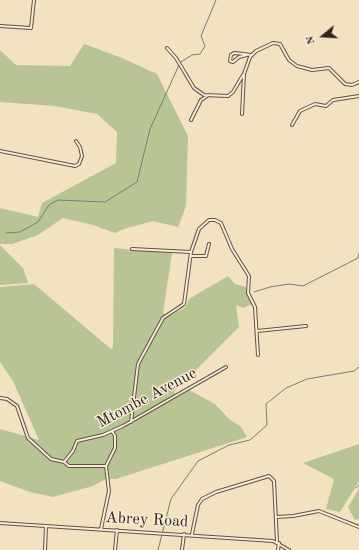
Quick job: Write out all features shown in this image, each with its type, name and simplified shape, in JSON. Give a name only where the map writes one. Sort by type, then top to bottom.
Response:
[{"type":"street","points":[[0,26],[32,27],[34,0]]},
{"type":"street","points":[[247,54],[241,56],[233,62],[230,60],[232,54],[247,54],[252,54],[277,43],[282,46],[289,60],[297,66],[312,70],[329,68],[345,84],[352,85],[359,82]]},
{"type":"street","points":[[167,48],[176,58],[194,88],[207,96],[222,97],[230,95],[244,74],[252,54]]},
{"type":"street","points":[[242,114],[244,74]]},
{"type":"street","points":[[191,120],[201,99],[207,96]]},
{"type":"street","points":[[292,125],[300,111],[313,104],[318,103],[326,106],[333,100],[359,96]]},
{"type":"street","points":[[0,150],[74,166],[79,164],[82,156],[80,147],[76,141]]},
{"type":"street","points":[[131,422],[138,364],[163,318],[184,304],[191,256],[199,229],[203,224],[212,219],[221,223],[232,249],[249,276],[248,293],[254,305],[258,355]]},
{"type":"street","points":[[191,256],[206,256],[209,244]]},
{"type":"street","points":[[132,249],[192,252]]},
{"type":"street","points":[[257,331],[306,326]]},
{"type":"street","name":"Mtombe Avenue","points":[[64,462],[73,451],[77,440],[100,436],[119,428],[226,367]]},
{"type":"street","points":[[0,398],[7,399],[17,407],[27,437],[51,459],[64,462],[69,466],[106,466]]},
{"type":"street","points":[[101,529],[109,491],[106,466],[114,452],[115,436],[119,428]]},
{"type":"street","points":[[112,431],[115,436]]},
{"type":"street","points":[[192,534],[198,504],[202,499],[212,494],[268,476],[274,481],[278,550]]},
{"type":"street","points":[[276,518],[320,511],[359,527]]},
{"type":"street","name":"Abrey Road","points":[[0,523],[192,534],[278,542],[289,550]]},
{"type":"street","points":[[41,525],[44,528],[46,537]]},
{"type":"street","points":[[45,550],[46,526]]},
{"type":"street","points":[[116,530],[116,550]]},
{"type":"street","points":[[182,550],[184,534]]},
{"type":"green space","points":[[84,44],[122,58],[157,74],[188,136],[186,206],[178,227],[153,221],[115,233],[93,225],[63,218],[38,235],[12,244],[0,244],[0,208],[38,217],[42,203],[116,163],[117,132],[97,114],[55,106],[0,102],[0,50],[16,65],[70,66]]},
{"type":"green space","points":[[0,245],[23,268],[28,283],[0,285]]},
{"type":"green space","points":[[114,248],[172,253],[163,313],[170,316],[186,307],[189,299],[228,276],[235,284],[246,287],[246,292],[252,304],[243,308],[236,305],[239,327],[174,392],[177,397],[189,390],[215,404],[229,419],[241,427],[247,437],[116,479],[106,479],[93,486],[53,497],[30,492],[0,481],[0,429],[39,440],[13,381],[0,362],[0,287],[34,284],[111,349],[113,347]]},
{"type":"green space","points":[[359,444],[359,481],[340,512],[326,509],[334,479],[303,463]]},
{"type":"green space","points":[[359,489],[359,519],[355,520],[348,507]]},
{"type":"waterway","points":[[181,62],[192,55],[200,54],[205,46],[201,36],[216,0]]},
{"type":"waterway","points":[[6,233],[20,232],[38,222],[49,205],[58,200],[105,202],[137,182],[150,129],[179,65]]},
{"type":"waterway","points":[[254,292],[270,287],[289,284],[303,286],[358,258],[359,253]]},
{"type":"waterway","points":[[158,550],[171,499],[198,461],[229,445],[250,440],[267,425],[266,404],[286,388],[307,379],[354,371],[359,367]]},
{"type":"waterway","points":[[356,488],[359,485]]}]
